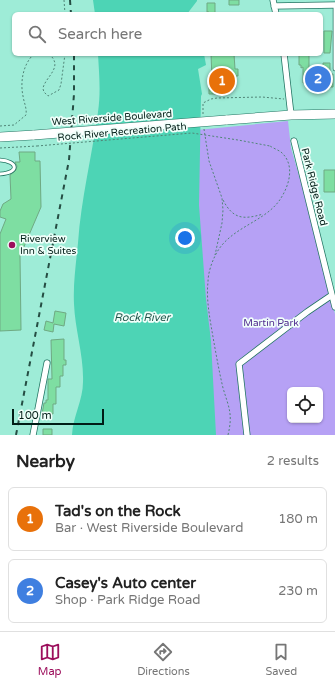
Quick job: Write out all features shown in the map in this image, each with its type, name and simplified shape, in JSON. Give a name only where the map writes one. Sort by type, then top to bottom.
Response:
[{"type":"main road","name":"West Riverside Boulevard","points":[[0,137],[291,115],[335,114]]},
{"type":"street","points":[[274,3],[335,5]]},
{"type":"street","points":[[284,56],[291,115]]},
{"type":"street","name":"Park Ridge Road","points":[[294,141],[335,307]]},
{"type":"street","points":[[247,435],[238,364],[332,295]]},
{"type":"street","points":[[33,435],[47,363]]},
{"type":"lane","points":[[335,5],[335,69]]},
{"type":"lane","points":[[0,160],[9,160],[14,166],[13,171],[10,173],[0,174]]},
{"type":"path","points":[[64,0],[65,12]]},
{"type":"path","points":[[0,126],[14,125],[26,115],[27,110],[23,94],[24,72],[27,60],[32,56]]},
{"type":"path","points":[[50,56],[53,58],[55,65],[51,76],[43,88],[44,93],[48,96],[59,90],[65,56]]},
{"type":"path","points":[[203,114],[203,103],[211,98],[262,97],[289,100]]},
{"type":"path","points":[[204,128],[209,161],[222,198],[228,210],[235,215],[248,218],[265,214]]},
{"type":"path","name":"Rock River Recreation Path","points":[[0,148],[192,133],[270,146],[281,152],[288,162],[290,175],[287,187],[279,202],[265,214],[232,235],[215,255],[208,282],[209,304],[217,355],[231,412],[231,423],[228,435]]},
{"type":"path","points":[[215,255],[224,210],[222,198]]},
{"type":"green space","name":"Martin Park","points":[[288,121],[291,148],[310,213],[335,314],[335,435],[214,435],[199,252],[197,130]]},
{"type":"water","points":[[93,0],[197,0],[189,12],[95,12]]},
{"type":"water","name":"Rock River","points":[[98,56],[204,56],[206,65],[198,69],[202,94],[199,205],[206,299],[211,341],[216,435],[72,435],[74,421],[83,389],[82,362],[75,314],[74,281],[79,227],[96,128],[100,83]]},
{"type":"building","points":[[229,0],[239,0],[239,5],[229,5]]},
{"type":"building","points":[[207,3],[215,3],[215,12],[207,12]]},
{"type":"building","points":[[324,31],[332,31],[330,53],[324,53]]},
{"type":"building","points":[[211,56],[234,56],[235,69],[238,69],[238,76],[234,76],[234,82],[226,83],[226,94],[209,94],[209,79],[212,79]]},
{"type":"building","points":[[299,56],[309,56],[309,76],[323,76],[323,63],[330,63],[330,74],[333,74],[333,87],[310,87],[310,83],[303,83],[303,67],[301,68],[301,65],[299,65]]},
{"type":"building","name":"Riverview Inn & Suites","points":[[19,152],[35,152],[35,161],[40,161],[41,207],[20,256],[21,330],[0,331],[0,234],[6,219],[0,217],[0,211],[3,204],[11,199],[10,175],[16,170],[17,166],[15,162],[20,162]]},
{"type":"building","points":[[324,170],[335,170],[335,192],[324,192]]},
{"type":"building","points":[[55,311],[66,313],[64,326],[54,324],[53,332],[44,330],[46,321],[53,323]]},
{"type":"building","points":[[64,339],[64,360],[66,360],[66,365],[63,365],[63,376],[60,376],[60,387],[56,387],[56,404],[53,404],[53,414],[42,414],[44,403],[48,400],[48,379],[52,379],[51,340]]},
{"type":"building","points":[[43,429],[52,429],[52,435],[43,435]]},
{"type":"railway","points":[[70,0],[71,12]]},
{"type":"railway","points":[[16,435],[69,160],[74,94],[74,56]]},
{"type":"place","name":"Casey's Auto center","points":[[318,79]]},
{"type":"place","name":"Tad's on the Rock","points":[[222,81]]},
{"type":"place","name":"Riverview Inn & Suites","points":[[12,245]]}]
